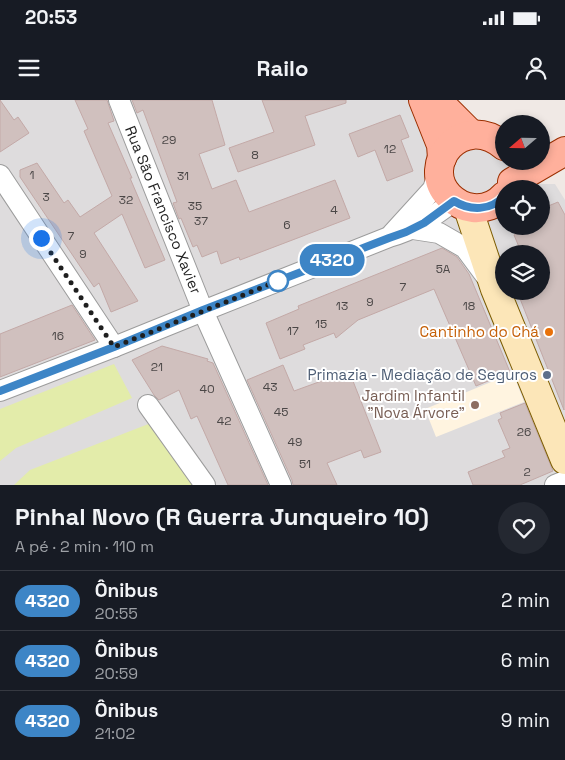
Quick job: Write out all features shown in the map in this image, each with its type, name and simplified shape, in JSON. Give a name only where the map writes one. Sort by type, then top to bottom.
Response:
[{"type":"main road","points":[[423,100],[441,145],[441,182],[446,192],[493,192],[565,151]]},
{"type":"main road","points":[[437,100],[471,134]]},
{"type":"main road","points":[[440,164],[446,149],[461,137],[480,134],[495,139]]},
{"type":"main road","points":[[550,143],[565,142]]},
{"type":"main road","points":[[493,192],[495,257]]},
{"type":"main road","points":[[500,300],[565,460]]},
{"type":"street","name":"Rua São Francisco Xavier","points":[[119,100],[203,310],[281,485]]},
{"type":"street","points":[[389,238],[433,189],[440,164]]},
{"type":"street","points":[[0,175],[114,347]]},
{"type":"street","points":[[0,391],[406,232],[493,192]]},
{"type":"street","points":[[413,229],[439,233],[465,248],[495,288]]},
{"type":"street","points":[[148,405],[205,485]]},
{"type":"street","points":[[555,485],[565,481]]},
{"type":"shaded area","points":[[0,100],[447,100],[495,140],[495,170],[516,170],[522,180],[495,180],[495,235],[550,235],[550,184],[555,184],[565,200],[565,485],[0,485]]},
{"type":"shaded area","name":"Jardim Infantil \"Nova Árvore\"","points":[[513,373],[524,402],[436,437],[425,409]]},
{"type":"green space","points":[[114,364],[132,398],[16,448],[0,461],[0,409]]},
{"type":"green space","points":[[151,423],[194,485],[14,485],[30,470]]},
{"type":"building","points":[[0,100],[14,120],[18,117],[29,133],[0,152]]},
{"type":"building","points":[[75,100],[107,100],[114,121],[108,123],[165,260],[145,268],[122,214],[94,233],[138,301],[111,312],[99,283],[94,287],[20,177],[20,170],[37,163],[64,203],[68,200],[80,217],[112,196],[84,131],[88,129]]},
{"type":"building","points":[[132,100],[212,100],[225,145],[199,154],[212,189],[236,180],[249,212],[335,180],[350,218],[240,260],[239,257],[221,264],[217,251],[202,257],[197,245],[193,247],[181,218],[179,219],[173,203],[177,202],[143,110],[137,113]]},
{"type":"building","points":[[262,100],[346,100],[346,103],[305,116],[315,145],[238,172],[229,148],[274,132]]},
{"type":"building","points":[[400,115],[409,137],[401,140],[413,171],[387,181],[375,150],[358,157],[349,134]]},
{"type":"building","name":"Cantinho do Chá","points":[[558,202],[565,215],[564,410],[521,300],[550,300],[550,245],[518,245],[514,235],[550,235],[550,205]]},
{"type":"building","points":[[442,248],[457,257],[469,274],[510,372],[476,386],[434,289],[358,320],[336,338],[334,333],[303,345],[305,349],[280,359],[266,323],[299,309],[298,306]]},
{"type":"building","points":[[72,305],[95,340],[0,377],[0,334]]},
{"type":"building","points":[[162,346],[208,359],[207,361],[213,363],[268,485],[228,485],[197,416],[191,419],[179,390],[159,400],[154,395],[132,360]]},
{"type":"building","points":[[283,365],[294,391],[349,371],[381,452],[364,458],[361,450],[327,463],[337,485],[293,485],[247,380]]},
{"type":"building","points":[[525,403],[553,471],[520,485],[473,485],[468,472],[505,457],[502,451],[510,448],[498,420],[502,418],[500,413]]},
{"type":"bus line","name":"4320","points":[[0,391],[406,232],[424,223],[454,201],[468,208],[480,208],[495,204]]},
{"type":"place","name":"Cantinho do Chá","points":[[549,332]]},
{"type":"place","name":"Primazia - Mediação de Seguros","points":[[547,375]]},
{"type":"place","name":"Jardim Infantil \"Nova Árvore\"","points":[[475,405]]},
{"type":"route","points":[[41,238],[114,347],[278,281]]}]
